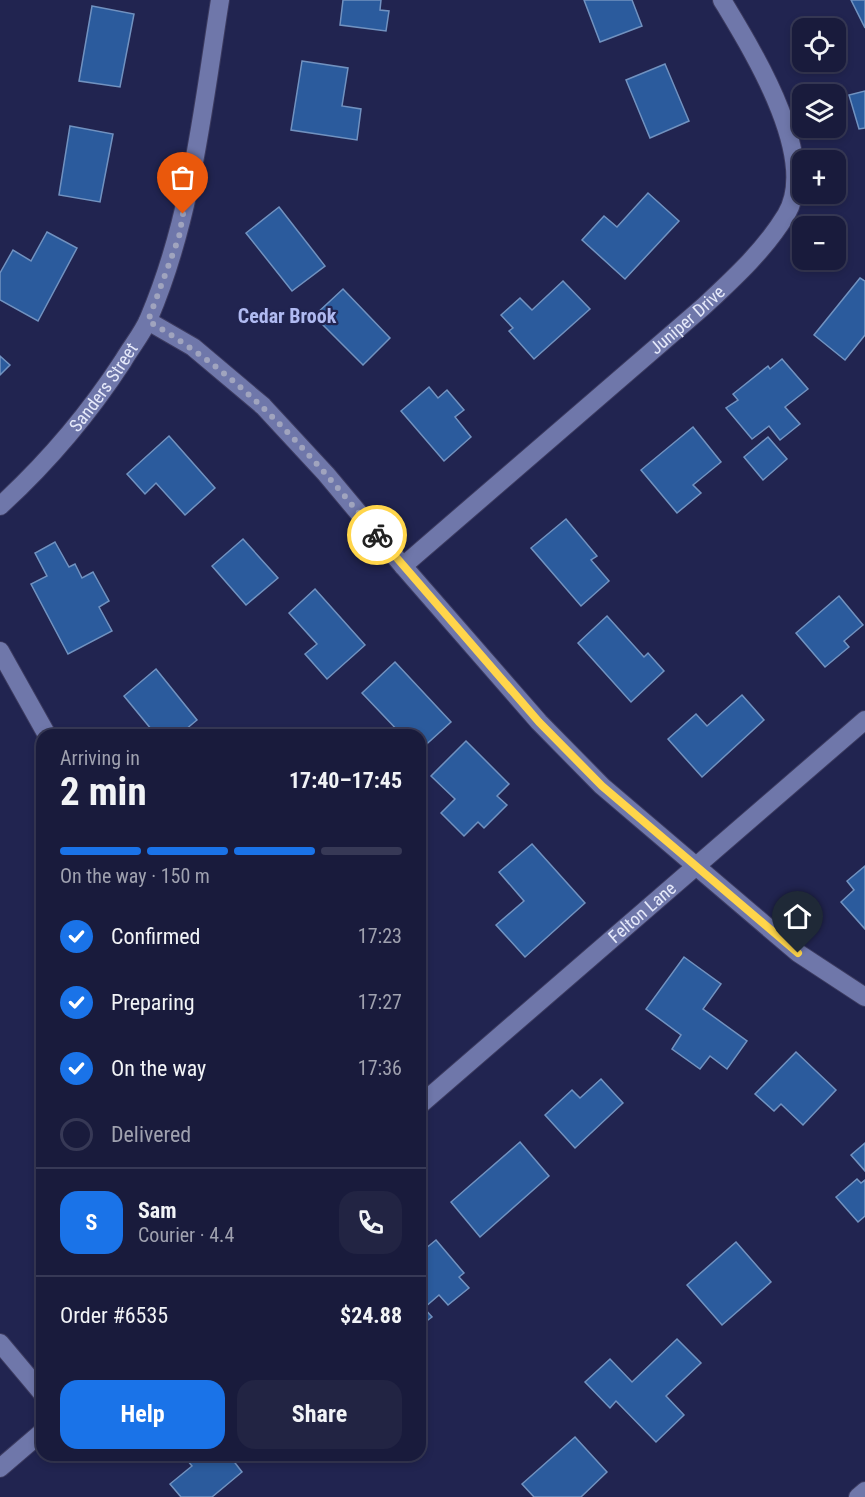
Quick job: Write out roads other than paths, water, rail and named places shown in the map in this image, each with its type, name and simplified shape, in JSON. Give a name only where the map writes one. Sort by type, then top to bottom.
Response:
[{"type":"street","name":"Sanders Street","points":[[0,506],[41,468],[98,400],[148,321],[179,237],[197,145],[220,0]]},
{"type":"street","name":"Juniper Drive","points":[[403,566],[703,307],[750,262],[787,214],[795,186],[795,156],[765,73],[722,0]]},
{"type":"street","points":[[148,321],[193,347],[263,406],[326,474],[403,566],[547,730],[602,786],[695,868],[798,953],[865,997]]},
{"type":"street","points":[[0,651],[44,729]]},
{"type":"street","name":"Felton Lane","points":[[426,1100],[865,720]]},
{"type":"street","points":[[0,1343],[36,1386]]},
{"type":"street","points":[[0,1468],[36,1437]]},
{"type":"street","points":[[858,1497],[865,1491]]},
{"type":"district","name":"Cedar Brook","points":[[287,316]]}]
